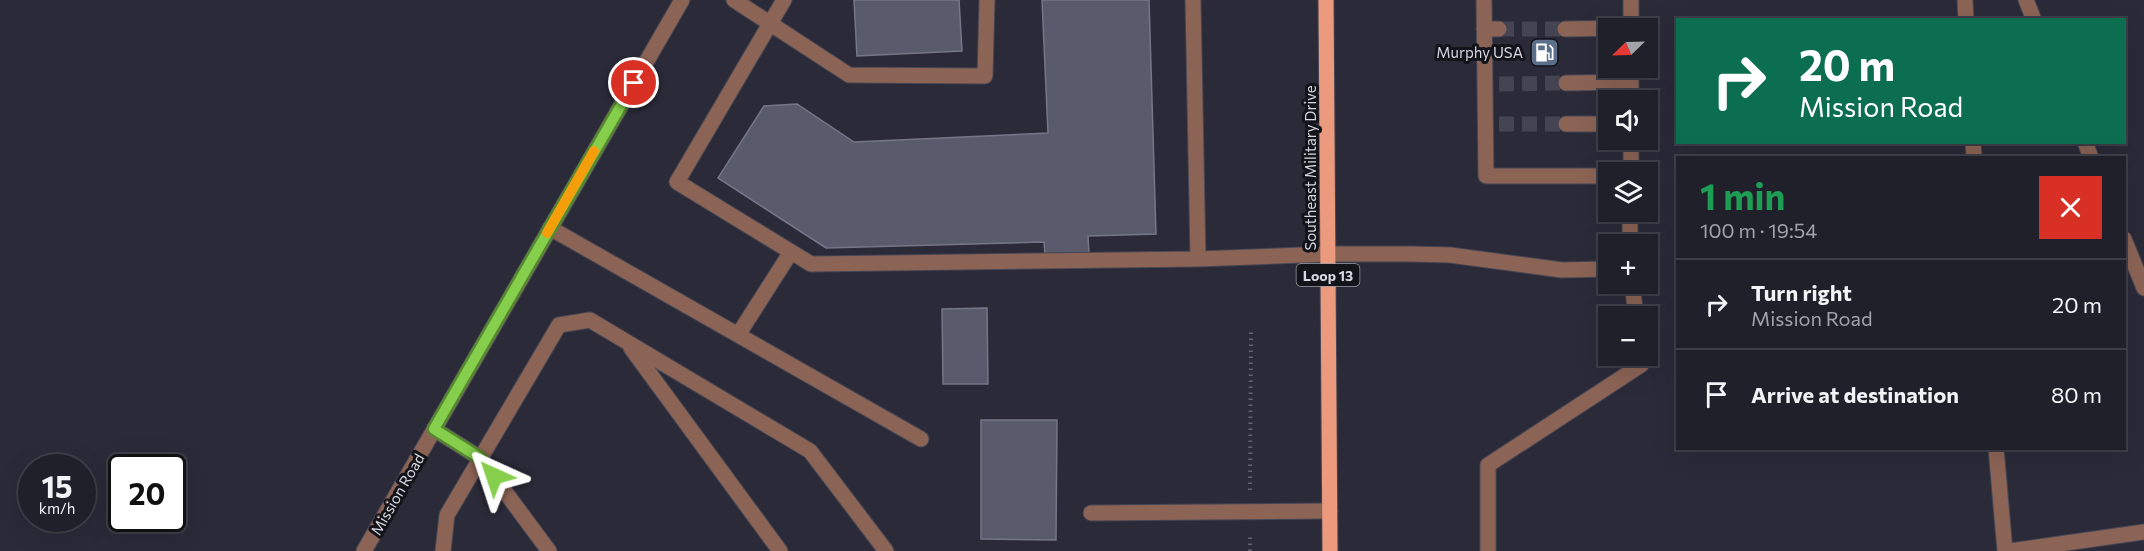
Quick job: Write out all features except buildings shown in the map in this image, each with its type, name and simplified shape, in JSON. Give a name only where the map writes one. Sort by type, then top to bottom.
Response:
[{"type":"main road","name":"Southeast Military Drive","points":[[1326,0],[1330,551]]},
{"type":"street","name":"Mission Road","points":[[364,551],[681,0]]},
{"type":"street","points":[[734,0],[849,75],[985,76],[987,0]]},
{"type":"street","points":[[784,0],[676,182],[811,264],[1198,259],[1328,254],[1450,255],[1562,270],[1598,269]]},
{"type":"street","points":[[1193,0],[1198,259]]},
{"type":"street","points":[[1484,0],[1492,29],[1492,124],[1486,176],[1598,176]]},
{"type":"street","points":[[1630,0],[1631,18]]},
{"type":"street","points":[[1965,0],[1966,18]]},
{"type":"street","points":[[2026,0],[2033,18]]},
{"type":"street","points":[[1565,29],[1598,28]]},
{"type":"street","points":[[1566,83],[1607,78]]},
{"type":"street","points":[[1566,124],[1598,124]]},
{"type":"street","points":[[550,228],[921,439]]},
{"type":"street","points":[[2126,244],[2144,288]]},
{"type":"street","points":[[738,335],[791,252]]},
{"type":"street","points":[[443,551],[447,515],[558,325],[590,320],[810,451],[886,551]]},
{"type":"street","points":[[627,342],[780,551]]},
{"type":"street","points":[[1488,551],[1488,465],[1639,366]]},
{"type":"street","points":[[434,429],[480,458],[549,551]]},
{"type":"street","points":[[1996,450],[2005,551]]},
{"type":"street","points":[[1091,513],[1330,511]]},
{"type":"street","points":[[2010,551],[2144,532]]},
{"type":"path","points":[[1250,551],[1251,332]]},
{"type":"tunnel","points":[[1499,29],[1565,29]]},
{"type":"tunnel","points":[[1499,84],[1566,83]]},
{"type":"tunnel","points":[[1499,124],[1566,124]]},
{"type":"slow traffic","points":[[547,233],[594,151]]},
{"type":"place","name":"Murphy USA","points":[[1544,52]]},
{"type":"route","points":[[494,476],[480,458],[434,429],[634,83]]}]
